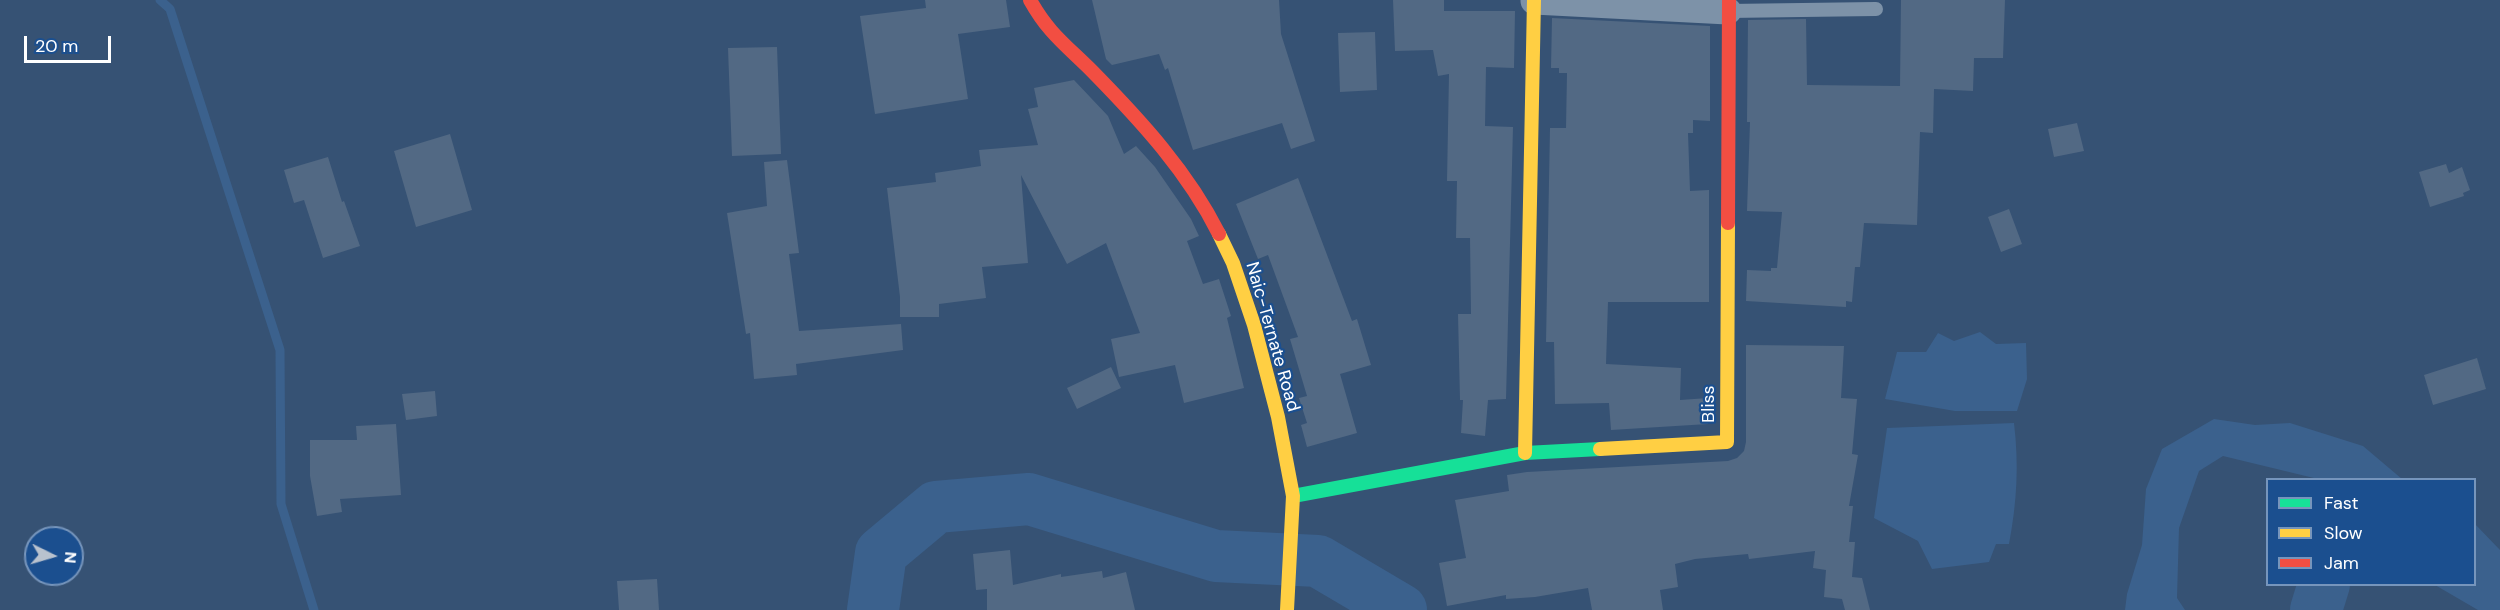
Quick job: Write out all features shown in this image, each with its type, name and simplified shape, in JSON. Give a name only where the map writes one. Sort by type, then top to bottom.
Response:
[{"type":"street","name":"Naic-Ternate Road","points":[[1030,0],[1053,36],[1092,71],[1170,155],[1207,210],[1233,263],[1254,325],[1278,417],[1293,496],[1287,610]]},
{"type":"street","points":[[1525,453],[1534,1],[1729,5]]},
{"type":"street","name":"Bliss","points":[[1293,496],[1525,453],[1727,442],[1729,5]]},
{"type":"lane","points":[[1729,5],[1876,9]]},
{"type":"water","points":[[1980,332],[1996,344],[2026,343],[2027,379],[2017,411],[1955,411],[1885,399],[1897,352],[1926,352],[1938,333],[1954,341]]},
{"type":"water","points":[[2214,419],[2255,425],[2290,423],[2363,446],[2401,478],[2314,478],[2223,456],[2199,471],[2179,528],[2177,598],[2185,610],[2125,610],[2127,594],[2142,545],[2146,489],[2162,449]]},
{"type":"water","points":[[2014,423],[2016,484],[2009,544],[1996,544],[1989,562],[1932,569],[1918,541],[1874,518],[1887,428]]},
{"type":"water","points":[[2476,525],[2500,550],[2500,610],[2478,610],[2437,586],[2476,586]]},
{"type":"building","points":[[925,0],[1006,0],[1010,27],[958,34],[968,99],[875,114],[860,16],[926,8]]},
{"type":"building","points":[[1092,0],[1279,0],[1281,34],[1315,141],[1291,149],[1282,123],[1193,150],[1168,68],[1165,70],[1159,54],[1112,65],[1106,59]]},
{"type":"building","points":[[1393,0],[1444,0],[1444,11],[1515,11],[1514,68],[1486,67],[1485,126],[1513,127],[1506,399],[1488,400],[1485,436],[1461,433],[1463,400],[1460,400],[1458,314],[1471,314],[1470,238],[1456,238],[1457,181],[1447,181],[1449,74],[1438,76],[1433,50],[1395,51]]},
{"type":"building","points":[[1901,0],[2005,0],[2003,58],[1974,58],[1973,91],[1934,89],[1933,133],[1920,132],[1917,225],[1864,223],[1860,267],[1855,267],[1852,302],[1846,301],[1846,307],[1746,301],[1747,270],[1771,271],[1771,268],[1777,268],[1782,212],[1747,211],[1750,122],[1747,122],[1748,20],[1806,19],[1807,85],[1900,86]]},
{"type":"building","points":[[1552,18],[1710,26],[1710,121],[1693,120],[1693,133],[1688,133],[1690,191],[1709,190],[1709,302],[1608,302],[1606,364],[1681,368],[1680,400],[1708,398],[1708,424],[1611,430],[1609,403],[1555,404],[1554,342],[1546,342],[1550,128],[1566,128],[1567,73],[1559,73],[1559,68],[1551,68]]},
{"type":"building","points":[[1375,32],[1377,90],[1340,92],[1338,33]]},
{"type":"building","points":[[777,47],[781,154],[732,156],[728,48]]},
{"type":"building","points":[[1074,80],[1108,116],[1124,154],[1136,146],[1155,167],[1191,219],[1199,236],[1187,241],[1203,284],[1219,279],[1231,316],[1227,318],[1244,388],[1184,403],[1175,365],[1119,377],[1111,339],[1140,333],[1106,243],[1067,264],[1021,175],[1028,263],[982,267],[986,298],[939,304],[939,317],[900,317],[900,297],[887,188],[936,182],[935,173],[981,166],[979,150],[1038,145],[1028,109],[1038,107],[1034,88]]},
{"type":"building","points":[[2077,123],[2084,151],[2054,157],[2048,129]]},
{"type":"building","points":[[450,134],[472,210],[416,227],[394,151]]},
{"type":"building","points":[[328,157],[342,202],[344,201],[360,246],[323,258],[304,200],[294,203],[284,170]]},
{"type":"building","points":[[787,160],[799,253],[789,254],[799,331],[901,324],[903,350],[796,364],[797,375],[754,379],[750,333],[746,334],[727,213],[767,206],[764,162]]},
{"type":"building","points":[[2446,164],[2449,173],[2462,167],[2470,190],[2463,193],[2464,196],[2430,207],[2419,172]]},
{"type":"building","points":[[1298,178],[1352,321],[1357,319],[1371,365],[1340,374],[1357,433],[1307,447],[1301,425],[1307,423],[1299,398],[1307,396],[1290,339],[1298,337],[1268,255],[1258,259],[1236,204]]},
{"type":"building","points":[[2009,209],[2022,244],[2001,252],[1988,217]]},
{"type":"building","points":[[1746,345],[1844,346],[1841,398],[1857,399],[1852,454],[1858,455],[1849,506],[1853,506],[1849,542],[1855,542],[1852,577],[1862,578],[1870,610],[1845,610],[1842,599],[1824,597],[1826,570],[1813,568],[1815,551],[1749,559],[1748,554],[1695,559],[1675,564],[1678,587],[1660,590],[1663,610],[1592,610],[1588,588],[1535,597],[1506,599],[1506,595],[1447,606],[1439,563],[1466,558],[1455,500],[1509,491],[1507,475],[1527,472],[1728,461],[1737,458],[1744,451],[1746,442]]},
{"type":"building","points":[[2477,358],[2486,389],[2433,405],[2424,375]]},
{"type":"building","points":[[1111,367],[1121,388],[1077,409],[1067,388]]},
{"type":"building","points":[[435,391],[437,416],[406,420],[402,394]]},
{"type":"building","points":[[396,424],[401,495],[340,499],[342,512],[317,516],[310,476],[310,440],[357,440],[356,426]]},
{"type":"building","points":[[1010,550],[1013,585],[1061,574],[1061,577],[1102,571],[1103,578],[1126,572],[1135,610],[987,610],[987,589],[976,590],[973,554]]},
{"type":"building","points":[[657,579],[659,610],[619,610],[617,581]]},
{"type":"waterway","points":[[160,0],[170,9],[280,350],[281,504],[314,610]]},
{"type":"waterway","points":[[873,610],[881,553],[936,507],[1029,499],[1216,556],[1318,561],[1401,610]]},
{"type":"waterway","points":[[2316,610],[2323,586]]},
{"type":"traffic: fast","points":[[1293,496],[1525,453],[1600,449]]},
{"type":"traffic: slow","points":[[1525,453],[1534,0]]},
{"type":"traffic: slow","points":[[1600,449],[1727,442],[1728,223]]},
{"type":"traffic: slow","points":[[1219,234],[1233,263],[1254,325],[1278,417],[1293,496],[1287,610]]},
{"type":"traffic: jam","points":[[1030,0],[1058,39],[1111,90],[1146,128],[1193,189],[1219,234]]},
{"type":"traffic: jam","points":[[1728,223],[1729,0]]}]
